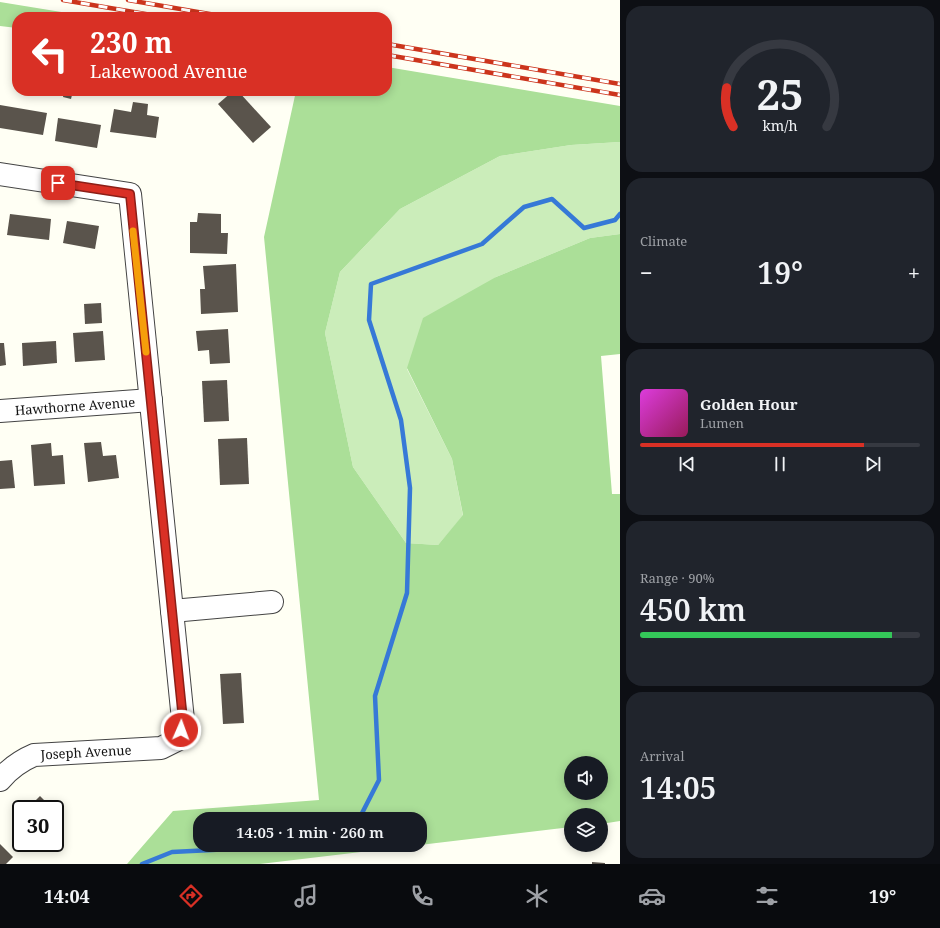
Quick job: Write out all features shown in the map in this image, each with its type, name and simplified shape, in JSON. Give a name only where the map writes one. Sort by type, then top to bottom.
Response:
[{"type":"street","points":[[0,174],[130,194],[172,611],[272,602]]},
{"type":"street","name":"Hawthorne Avenue","points":[[0,411],[151,400]]},
{"type":"street","name":"Joseph Avenue","points":[[0,780],[21,760],[34,755],[161,748],[179,739],[183,720],[172,611]]},
{"type":"green space","points":[[0,2],[61,12],[12,12],[12,27],[0,26]]},
{"type":"green space","points":[[392,68],[620,106],[620,142],[571,145],[500,156],[400,209],[340,272],[325,333],[353,467],[406,543],[438,545],[463,515],[452,459],[407,368],[423,318],[496,277],[590,238],[620,234],[620,354],[601,356],[612,494],[620,494],[620,821],[608,823],[608,808],[564,808],[564,828],[427,844],[427,812],[193,812],[193,852],[361,852],[260,864],[127,864],[173,811],[319,800],[264,237],[295,96],[392,96]]},
{"type":"green space","points":[[620,142],[620,234],[590,238],[496,277],[407,369],[452,459],[463,516],[438,545],[406,543],[353,467],[325,333],[340,272],[400,209],[500,156],[571,145]]},
{"type":"building","points":[[63,96],[72,96],[71,99]]},
{"type":"building","points":[[227,96],[243,96],[271,127],[253,143],[218,104]]},
{"type":"building","points":[[133,102],[148,104],[147,115],[159,117],[156,138],[110,132],[114,109],[131,112]]},
{"type":"building","points":[[0,105],[47,113],[43,135],[0,128]]},
{"type":"building","points":[[58,118],[101,125],[97,148],[55,141]]},
{"type":"building","points":[[198,213],[221,214],[221,233],[228,233],[227,254],[190,253],[190,222],[197,222]]},
{"type":"building","points":[[10,214],[51,219],[49,240],[7,235]]},
{"type":"building","points":[[67,221],[99,226],[95,249],[63,243]]},
{"type":"building","points":[[236,264],[238,312],[201,314],[200,289],[205,289],[203,266]]},
{"type":"building","points":[[101,303],[102,323],[85,324],[84,304]]},
{"type":"building","points":[[228,329],[230,363],[210,364],[209,350],[198,351],[196,331]]},
{"type":"building","points":[[103,331],[105,360],[75,362],[73,333]]},
{"type":"building","points":[[56,341],[57,363],[23,366],[22,343]]},
{"type":"building","points":[[0,343],[4,343],[6,365],[0,366]]},
{"type":"building","points":[[227,380],[229,421],[204,422],[202,381]]},
{"type":"building","points":[[247,438],[249,484],[220,485],[218,439]]},
{"type":"building","points":[[101,442],[103,456],[116,455],[119,478],[88,482],[84,443]]},
{"type":"building","points":[[51,443],[52,456],[63,455],[65,484],[34,486],[31,445]]},
{"type":"building","points":[[12,460],[15,488],[0,489],[0,461]]},
{"type":"building","points":[[241,673],[244,723],[223,724],[220,674]]},
{"type":"building","points":[[40,796],[44,800],[36,800]]},
{"type":"building","points":[[0,844],[13,857],[6,864],[0,864]]},
{"type":"building","points":[[592,862],[605,863],[605,864],[592,864]]},
{"type":"waterway","points":[[363,812],[379,780],[375,696],[407,593],[410,488],[401,420],[369,320],[371,284],[482,244],[524,207],[552,199],[584,228],[615,220],[620,214]]},
{"type":"waterway","points":[[142,864],[172,852],[193,851]]},
{"type":"railway","points":[[63,0],[134,12]]},
{"type":"railway","points":[[128,0],[198,12]]},
{"type":"railway","points":[[392,45],[620,84]]},
{"type":"railway","points":[[392,56],[620,95]]},
{"type":"slow traffic","points":[[133,231],[146,352]]},
{"type":"route","points":[[58,183],[130,194],[183,720],[181,730]]}]
